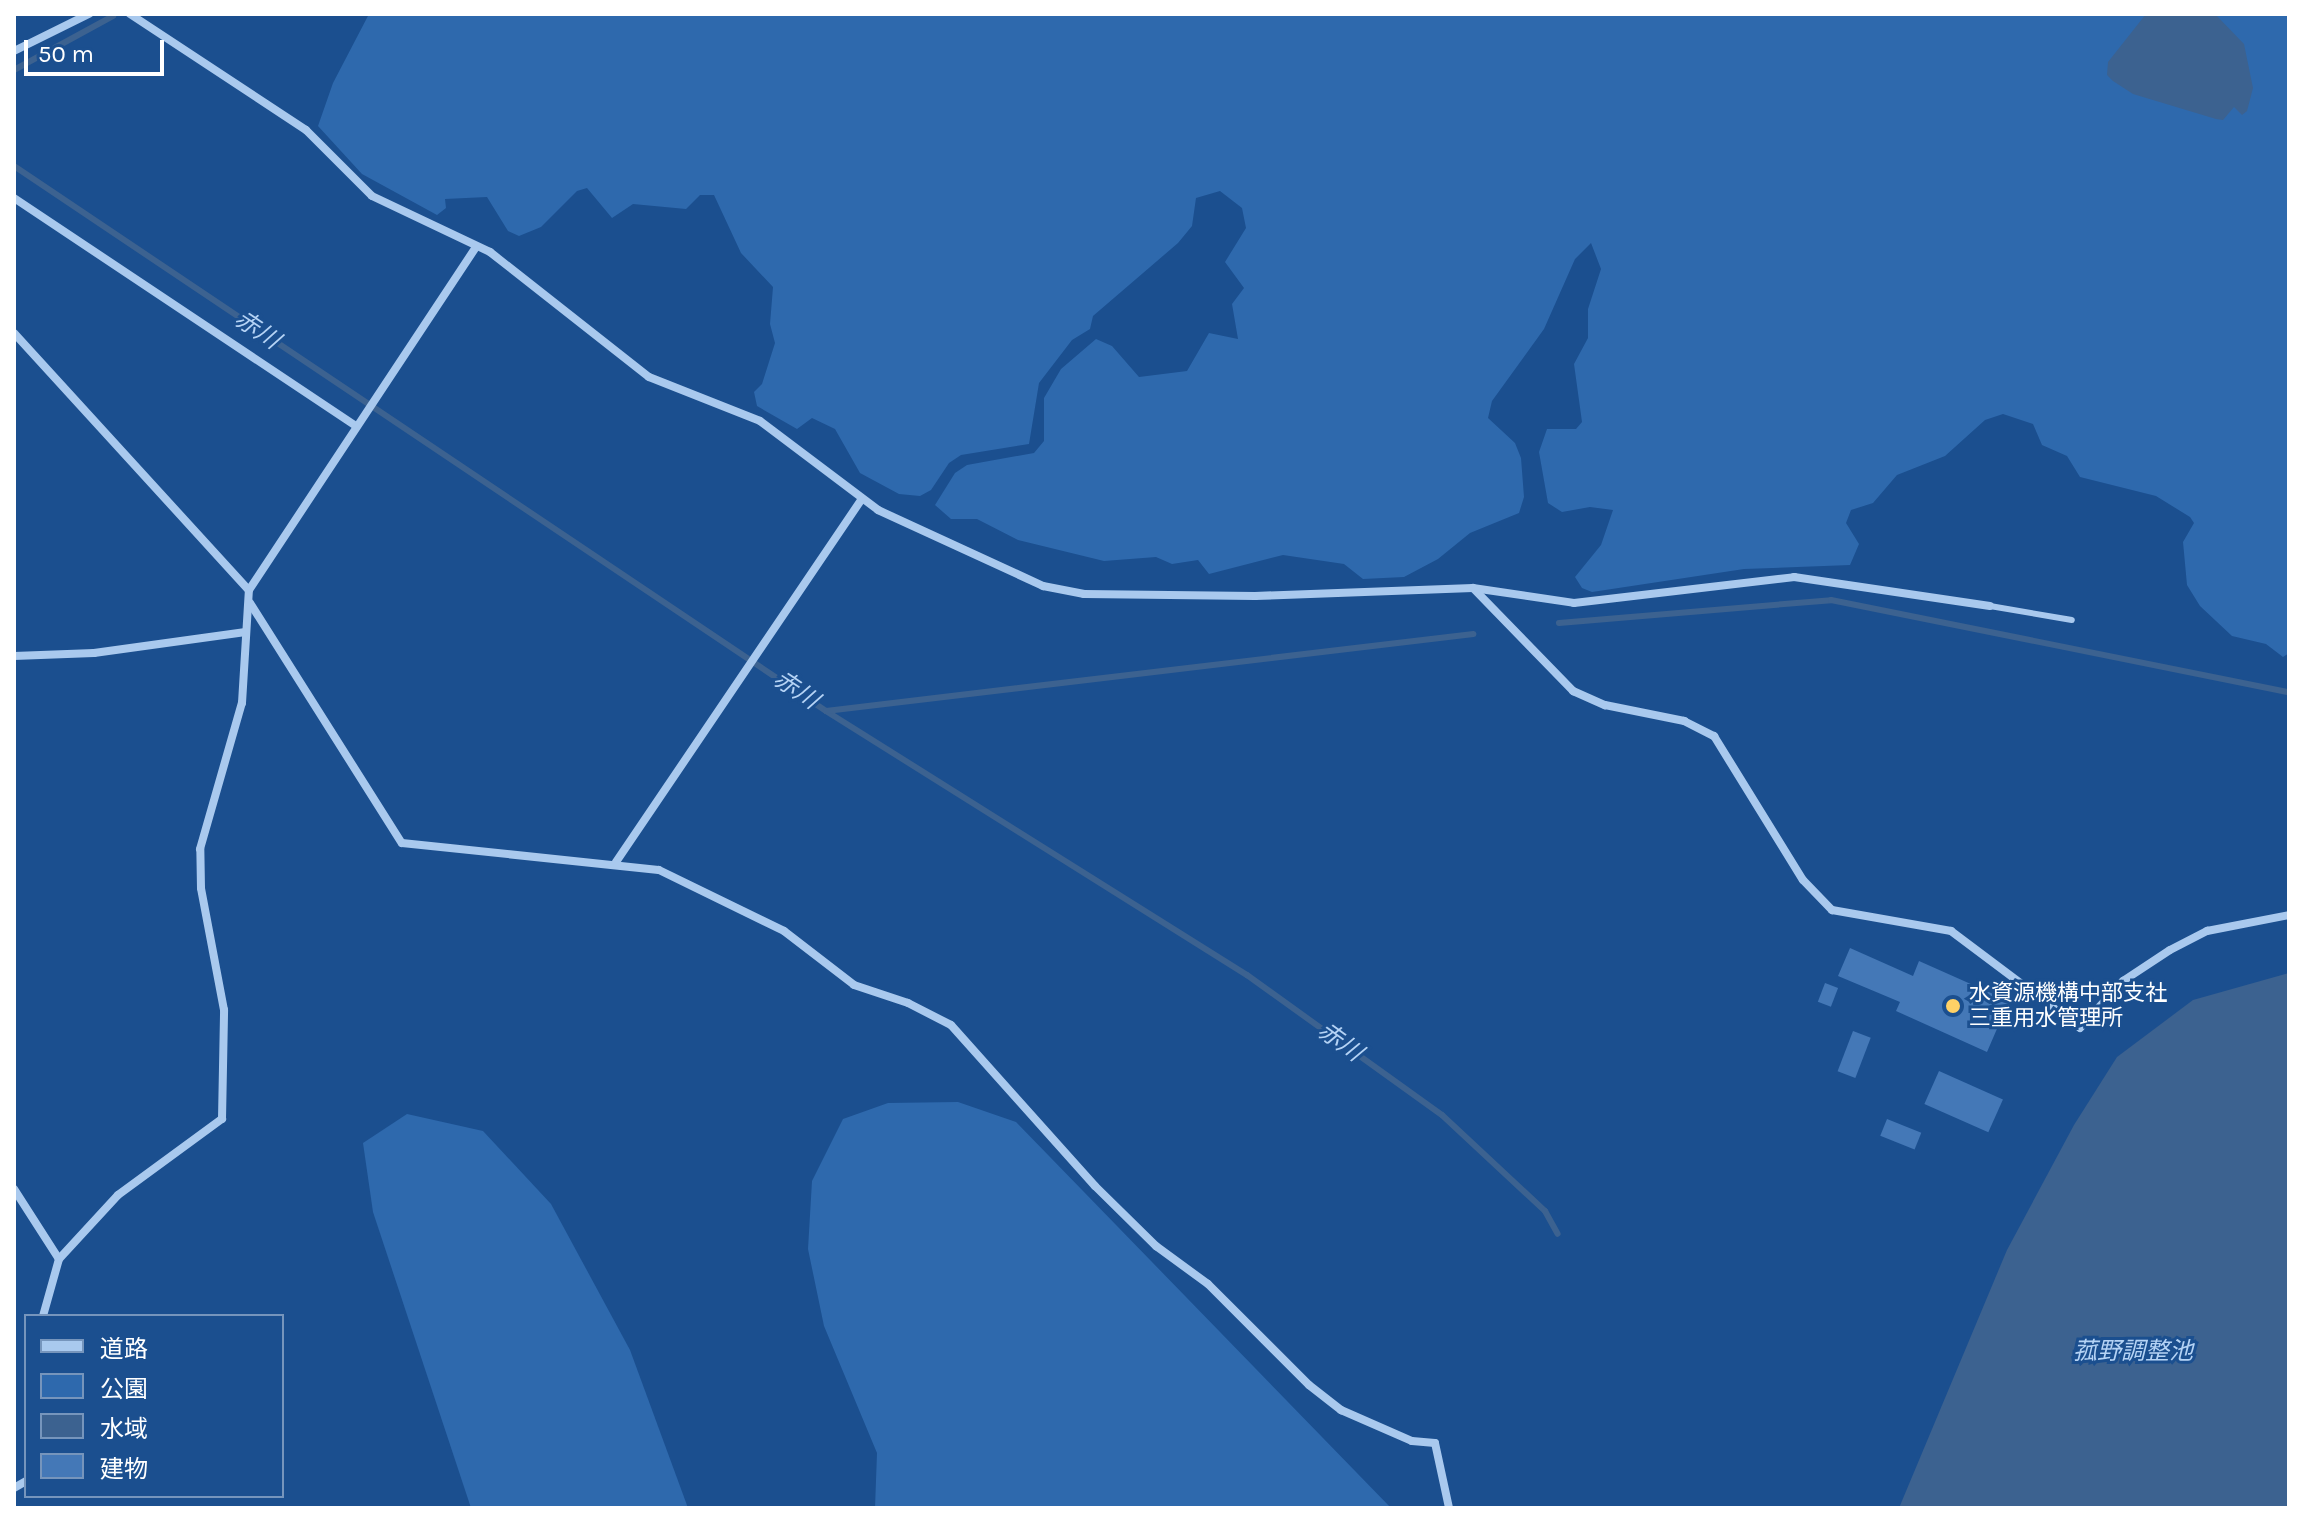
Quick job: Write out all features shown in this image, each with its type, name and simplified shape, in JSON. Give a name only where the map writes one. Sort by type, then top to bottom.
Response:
[{"type":"street","points":[[14,51],[89,14]]},
{"type":"street","points":[[130,14],[306,130],[372,196],[490,252],[600,334],[649,377],[760,421],[862,498],[977,557],[1063,592],[1255,596],[1473,588],[1574,603],[1794,577],[1990,606]]},
{"type":"street","points":[[14,198],[356,426]]},
{"type":"street","points":[[44,1314],[59,1259],[118,1195],[222,1119],[224,1010],[205,915],[200,849],[242,703],[249,590],[476,247]]},
{"type":"street","points":[[14,333],[249,590]]},
{"type":"street","points":[[616,862],[862,498]]},
{"type":"street","points":[[1473,588],[1573,691],[1605,705],[1684,721],[1714,736],[1803,880],[1832,910],[1951,931],[2080,1028],[2123,981],[2170,950],[2207,931],[2289,915]]},
{"type":"street","points":[[250,603],[402,843],[616,862],[659,870],[720,896],[784,931],[854,985],[908,1003],[951,1025],[1095,1186],[1156,1246],[1208,1284],[1309,1385],[1341,1410],[1412,1441],[1435,1443],[1449,1508]]},
{"type":"street","points":[[14,656],[94,653],[246,632]]},
{"type":"street","points":[[14,1189],[59,1259]]},
{"type":"lane","points":[[1990,606],[2072,620]]},
{"type":"green space","points":[[369,14],[2289,14],[2289,653],[2283,657],[2266,644],[2232,636],[2200,606],[2187,585],[2183,542],[2194,523],[2190,517],[2156,496],[2080,477],[2067,456],[2042,445],[2033,424],[2003,414],[1985,420],[1945,456],[1897,475],[1873,503],[1851,510],[1846,523],[1859,544],[1850,565],[1744,569],[1592,592],[1582,588],[1575,577],[1601,545],[1613,510],[1590,507],[1562,512],[1548,503],[1539,452],[1547,429],[1576,429],[1582,422],[1574,364],[1588,338],[1588,309],[1601,269],[1591,243],[1575,259],[1544,329],[1492,401],[1488,418],[1515,443],[1521,458],[1524,497],[1519,513],[1470,533],[1438,559],[1404,577],[1363,579],[1344,564],[1283,555],[1209,574],[1198,560],[1172,564],[1156,557],[1104,561],[1018,540],[977,519],[951,519],[935,505],[955,473],[967,465],[1034,453],[1044,441],[1044,398],[1061,369],[1096,339],[1112,346],[1139,377],[1187,371],[1209,333],[1238,339],[1232,304],[1244,288],[1225,262],[1246,228],[1242,208],[1220,191],[1196,198],[1192,226],[1178,243],[1093,316],[1090,329],[1072,340],[1039,383],[1029,444],[961,455],[949,463],[931,490],[920,496],[899,494],[860,473],[835,429],[812,418],[797,429],[757,406],[754,392],[762,384],[775,343],[770,324],[773,287],[741,253],[714,195],[700,195],[686,209],[633,204],[612,218],[587,188],[577,191],[541,227],[519,236],[508,231],[487,197],[445,199],[446,208],[437,215],[362,174],[318,126],[333,83]]},
{"type":"green space","points":[[958,1102],[1016,1122],[1391,1508],[875,1508],[877,1453],[824,1326],[808,1249],[812,1181],[843,1119],[888,1103]]},
{"type":"green space","points":[[407,1114],[483,1131],[551,1204],[630,1350],[688,1508],[471,1508],[373,1212],[363,1143]]},
{"type":"water","points":[[2146,14],[2215,14],[2244,44],[2253,88],[2247,111],[2242,115],[2234,107],[2223,120],[2216,119],[2133,94],[2113,81],[2107,75],[2108,62]]},
{"type":"water","name":"菰野調整池","points":[[2289,973],[2289,1508],[1899,1508],[2007,1250],[2074,1125],[2117,1057],[2193,1000]]},
{"type":"building","name":"水資源機構中部支社 三重用水管理所","points":[[1850,948],[1913,976],[1919,961],[2009,1001],[1987,1052],[1896,1011],[1900,1002],[1838,976]]},
{"type":"building","points":[[1825,983],[1838,988],[1831,1007],[1818,1002]]},
{"type":"building","points":[[1853,1031],[1871,1038],[1855,1078],[1838,1071]]},
{"type":"building","points":[[1939,1071],[2003,1099],[1988,1132],[1924,1104]]},
{"type":"building","points":[[1887,1119],[1921,1133],[1915,1150],[1880,1136]]},
{"type":"waterway","points":[[14,70],[113,16]]},
{"type":"waterway","name":"赤川","points":[[14,166],[826,711],[1247,975],[1442,1115],[1545,1211],[1558,1234]]},
{"type":"waterway","points":[[1559,623],[1831,600],[2289,692]]},
{"type":"waterway","points":[[826,711],[1473,634]]},
{"type":"place","name":"水資源機構中部支社 三重用水管理所","points":[[1953,1006]]}]
